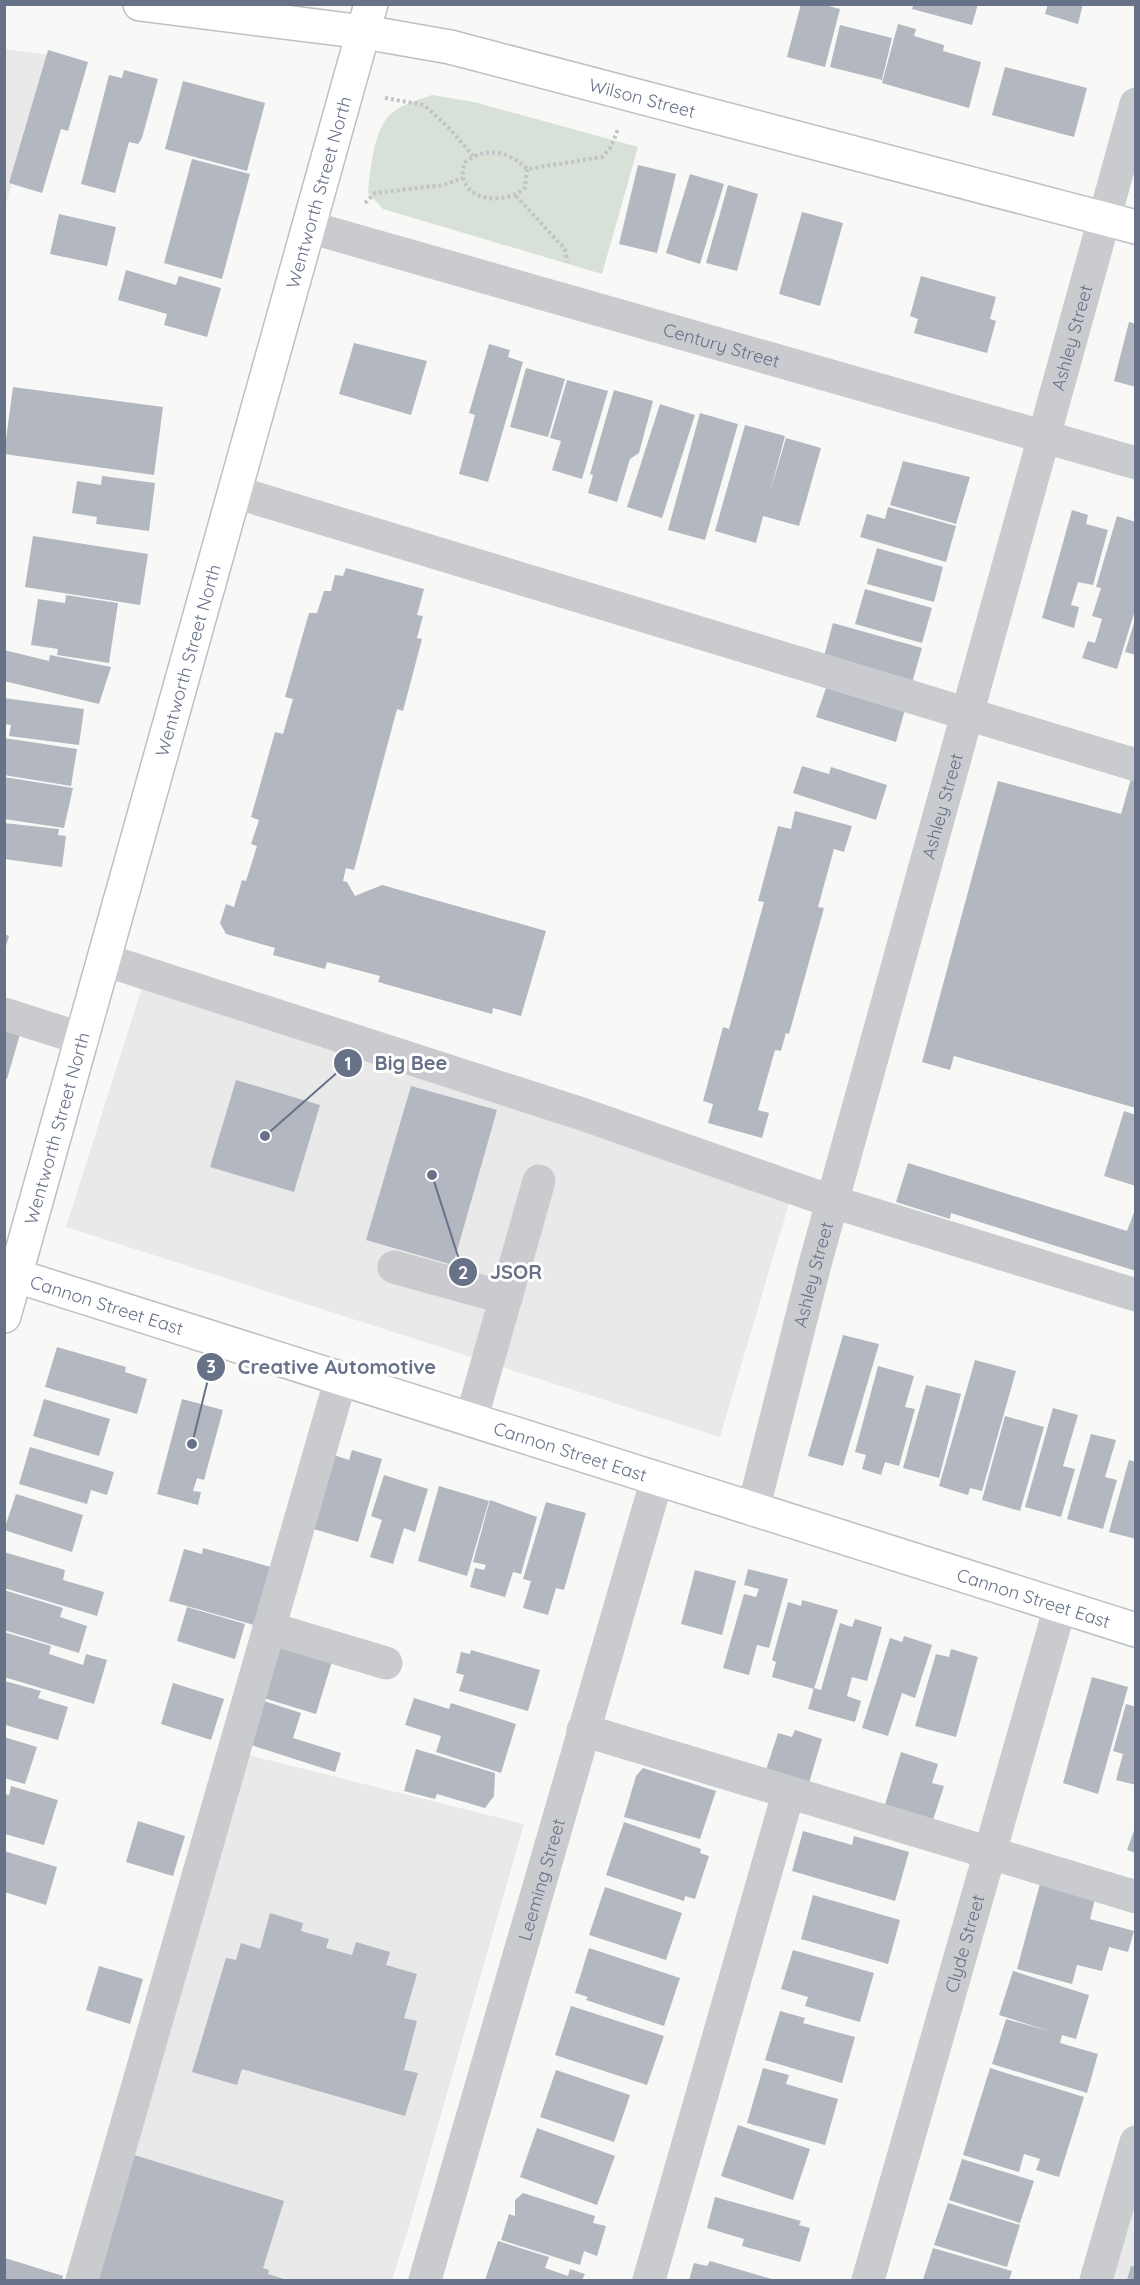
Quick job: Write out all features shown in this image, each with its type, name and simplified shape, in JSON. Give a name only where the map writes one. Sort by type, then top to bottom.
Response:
[{"type":"main road","name":"Wilson Street","points":[[140,4],[368,18],[450,47],[1136,227]]},
{"type":"main road","name":"Wentworth Street North","points":[[4,1316],[10,1273],[83,1039],[368,18]]},
{"type":"main road","name":"Cannon Street East","points":[[10,1273],[1136,1630]]},
{"type":"street","name":"Ashley Street","points":[[753,1510],[833,1202],[1136,104]]},
{"type":"street","name":"Century Street","points":[[309,227],[1136,463]]},
{"type":"street","points":[[235,492],[1136,765]]},
{"type":"street","points":[[105,960],[582,1114],[833,1202],[1136,1295]]},
{"type":"street","points":[[4,1014],[83,1039]]},
{"type":"street","points":[[471,1420],[539,1181]]},
{"type":"street","points":[[394,1267],[506,1298]]},
{"type":"street","points":[[82,2280],[341,1378]]},
{"type":"street","name":"Leeming Street","points":[[425,2280],[657,1479]]},
{"type":"street","name":"Clyde Street","points":[[868,2280],[1060,1607]]},
{"type":"street","points":[[269,1628],[386,1663]]},
{"type":"street","points":[[583,1730],[788,1794],[1136,1897]]},
{"type":"street","points":[[650,2280],[788,1794]]},
{"type":"street","points":[[1096,2280],[1136,2142]]},
{"type":"path","points":[[347,92],[424,105],[473,156]]},
{"type":"path","points":[[527,169],[602,157],[611,147],[631,95]]},
{"type":"path","points":[[488,152],[515,157],[527,169],[525,188],[516,196],[498,200],[472,191],[463,178],[464,163],[473,156],[488,152]]},
{"type":"path","points":[[351,239],[364,203],[375,193],[443,185],[463,178]]},
{"type":"path","points":[[516,196],[565,249],[568,256],[564,300]]},
{"type":"shaded area","points":[[5,49],[48,55],[5,207]]},
{"type":"shaded area","points":[[432,95],[474,102],[638,147],[602,274],[383,209],[368,193],[378,135],[386,119],[395,110]]},
{"type":"shaded area","points":[[144,981],[792,1193],[720,1437],[66,1227]]},
{"type":"shaded area","points":[[248,1755],[524,1824],[410,2223],[392,2280],[97,2280]]},
{"type":"shaded area","points":[[1135,2175],[1135,2280],[1105,2280]]},
{"type":"building","points":[[801,4],[821,4],[840,9],[825,67],[787,57]]},
{"type":"building","points":[[914,4],[978,4],[972,25],[912,9]]},
{"type":"building","points":[[1048,4],[1083,4],[1078,24],[1045,14]]},
{"type":"building","points":[[898,24],[916,29],[914,36],[944,45],[943,51],[981,62],[969,108],[882,83]]},
{"type":"building","points":[[840,25],[892,38],[882,80],[830,67]]},
{"type":"building","points":[[48,50],[88,62],[68,131],[61,129],[42,193],[9,183]]},
{"type":"building","points":[[1005,67],[1087,88],[1074,137],[992,115]]},
{"type":"building","points":[[124,70],[158,79],[142,138],[138,144],[129,142],[115,193],[81,184],[109,75],[122,78]]},
{"type":"building","points":[[183,81],[265,103],[247,171],[165,149]]},
{"type":"building","points":[[192,159],[250,174],[222,279],[164,263]]},
{"type":"building","points":[[638,165],[676,174],[657,253],[619,244]]},
{"type":"building","points":[[690,174],[724,184],[700,264],[666,253]]},
{"type":"building","points":[[728,185],[758,194],[737,271],[706,263]]},
{"type":"building","points":[[802,212],[843,223],[820,306],[779,294]]},
{"type":"building","points":[[59,214],[116,227],[107,266],[50,254]]},
{"type":"building","points":[[126,270],[176,285],[179,276],[221,288],[207,337],[164,325],[167,314],[118,300]]},
{"type":"building","points":[[921,276],[996,297],[990,319],[996,321],[987,353],[914,333],[918,319],[910,316]]},
{"type":"building","points":[[1129,322],[1136,324],[1136,387],[1114,381]]},
{"type":"building","points":[[354,343],[427,361],[411,415],[339,394]]},
{"type":"building","points":[[489,344],[510,350],[508,357],[523,362],[488,482],[459,474],[475,415],[469,413]]},
{"type":"building","points":[[526,368],[565,379],[548,437],[510,427]]},
{"type":"building","points":[[567,380],[608,391],[582,479],[552,470],[561,441],[550,438]]},
{"type":"building","points":[[13,387],[163,407],[154,475],[4,454]]},
{"type":"building","points":[[614,390],[653,401],[639,453],[630,459],[617,502],[588,493],[593,475],[590,474]]},
{"type":"building","points":[[660,404],[695,415],[662,518],[627,507]]},
{"type":"building","points":[[700,413],[738,424],[705,540],[668,530]]},
{"type":"building","points":[[745,425],[785,436],[770,492],[786,438],[821,448],[799,526],[763,516],[756,543],[715,531]]},
{"type":"building","points":[[903,461],[970,477],[956,524],[890,505]]},
{"type":"building","points":[[102,476],[155,483],[149,531],[96,524],[97,517],[72,513],[77,481],[101,485]]},
{"type":"building","points":[[888,507],[956,526],[946,562],[860,537],[867,514],[885,519]]},
{"type":"building","points":[[1072,510],[1088,515],[1086,524],[1108,530],[1093,585],[1078,582],[1071,605],[1079,607],[1074,628],[1042,618]]},
{"type":"building","points":[[1117,516],[1136,522],[1136,607],[1117,669],[1082,658],[1088,641],[1095,643],[1102,619],[1092,616],[1101,588],[1096,587]]},
{"type":"building","points":[[33,536],[148,554],[140,605],[25,587]]},
{"type":"building","points":[[877,548],[943,567],[934,602],[867,584]]},
{"type":"building","points":[[346,568],[424,589],[417,615],[423,616],[417,638],[422,639],[403,711],[397,709],[354,870],[346,868],[343,881],[347,882],[355,896],[382,885],[546,931],[521,1016],[493,1008],[492,1014],[378,982],[380,976],[327,962],[325,969],[273,955],[275,948],[226,934],[220,923],[226,904],[234,907],[242,880],[246,881],[257,846],[251,844],[259,820],[251,817],[275,732],[283,734],[293,699],[285,697],[309,613],[317,613],[324,591],[331,591],[335,575],[343,576]]},
{"type":"building","points":[[865,589],[932,608],[922,643],[855,624]]},
{"type":"building","points":[[66,595],[118,603],[109,663],[57,655],[58,649],[31,645],[38,599],[65,603]]},
{"type":"building","points":[[1136,620],[1136,655],[1125,652]]},
{"type":"building","points":[[833,623],[922,648],[911,686],[823,660]]},
{"type":"building","points":[[4,650],[49,661],[50,655],[111,667],[99,704],[4,681]]},
{"type":"building","points":[[826,688],[907,702],[896,742],[816,717]]},
{"type":"building","points":[[4,698],[84,709],[79,745],[9,736],[11,725],[4,724]]},
{"type":"building","points":[[4,738],[77,749],[71,786],[4,775]]},
{"type":"building","points":[[802,766],[829,774],[831,767],[887,785],[876,820],[793,793]]},
{"type":"building","points":[[1132,775],[1136,776],[1136,1108],[954,1056],[950,1070],[922,1062],[998,781],[1121,814]]},
{"type":"building","points":[[4,777],[73,788],[64,828],[4,819]]},
{"type":"building","points":[[795,811],[852,826],[844,852],[834,849],[818,907],[824,908],[789,1034],[786,1033],[781,1051],[775,1050],[758,1110],[769,1113],[762,1138],[708,1123],[713,1104],[703,1101],[723,1027],[729,1029],[764,902],[758,901],[778,826],[791,829]]},
{"type":"building","points":[[4,823],[59,829],[58,835],[66,836],[62,867],[4,859]]},
{"type":"building","points":[[4,934],[9,936],[5,949],[4,948]]},
{"type":"building","points":[[4,1019],[23,1024],[7,1079],[4,1078]]},
{"type":"building","points":[[236,1080],[320,1105],[294,1192],[210,1167]]},
{"type":"building","points":[[411,1086],[497,1110],[453,1265],[366,1240]]},
{"type":"building","points":[[1124,1111],[1136,1115],[1136,1186],[1104,1176]]},
{"type":"building","points":[[908,1163],[1127,1231],[1136,1207],[1136,1271],[951,1213],[950,1219],[896,1202]]},
{"type":"building","points":[[843,1335],[879,1344],[843,1466],[808,1456]]},
{"type":"building","points":[[57,1347],[126,1367],[125,1372],[147,1379],[137,1414],[45,1387]]},
{"type":"building","points":[[975,1360],[1016,1371],[982,1491],[970,1488],[968,1495],[939,1486]]},
{"type":"building","points":[[878,1366],[914,1376],[905,1407],[915,1409],[899,1466],[885,1462],[881,1475],[862,1469],[866,1455],[855,1452]]},
{"type":"building","points":[[926,1385],[961,1394],[939,1478],[903,1468]]},
{"type":"building","points":[[44,1399],[110,1419],[99,1456],[33,1436]]},
{"type":"building","points":[[182,1399],[223,1410],[204,1480],[197,1478],[193,1491],[201,1492],[198,1505],[157,1494]]},
{"type":"building","points":[[1053,1408],[1078,1415],[1063,1466],[1075,1469],[1061,1517],[1025,1507]]},
{"type":"building","points":[[1005,1416],[1044,1427],[1020,1511],[982,1500]]},
{"type":"building","points":[[1091,1434],[1116,1440],[1105,1477],[1117,1480],[1103,1529],[1067,1519]]},
{"type":"building","points":[[30,1447],[114,1472],[107,1495],[91,1490],[87,1504],[19,1484]]},
{"type":"building","points":[[352,1450],[382,1459],[358,1542],[310,1528],[331,1454],[349,1460]]},
{"type":"building","points":[[1129,1460],[1136,1462],[1136,1539],[1109,1532]]},
{"type":"building","points":[[384,1475],[428,1489],[415,1532],[404,1528],[393,1564],[370,1557],[382,1520],[371,1516]]},
{"type":"building","points":[[439,1486],[489,1501],[467,1576],[418,1561]]},
{"type":"building","points":[[16,1494],[83,1515],[72,1552],[4,1530]]},
{"type":"building","points":[[490,1500],[537,1517],[521,1574],[513,1572],[505,1597],[470,1587],[475,1568],[484,1570],[486,1565],[473,1562]]},
{"type":"building","points":[[546,1502],[586,1513],[564,1590],[556,1588],[548,1615],[523,1608],[531,1581],[523,1579]]},
{"type":"building","points":[[203,1548],[271,1567],[254,1625],[169,1601],[184,1549],[202,1554]]},
{"type":"building","points":[[4,1552],[65,1570],[63,1580],[104,1592],[97,1616],[4,1588]]},
{"type":"building","points":[[748,1569],[788,1579],[769,1648],[757,1645],[749,1675],[723,1668],[744,1594],[756,1597],[759,1589],[744,1585]]},
{"type":"building","points":[[695,1570],[736,1581],[722,1635],[681,1624]]},
{"type":"building","points":[[4,1590],[63,1608],[60,1617],[87,1626],[79,1653],[4,1630]]},
{"type":"building","points":[[802,1600],[838,1610],[814,1689],[772,1677],[776,1662],[772,1660],[788,1602],[801,1606]]},
{"type":"building","points":[[187,1607],[245,1624],[235,1659],[177,1641]]},
{"type":"building","points":[[855,1619],[882,1627],[867,1681],[852,1677],[847,1696],[861,1701],[855,1722],[808,1709],[814,1688],[821,1690],[840,1623],[852,1627]]},
{"type":"building","points":[[4,1632],[51,1646],[49,1654],[83,1665],[86,1654],[107,1660],[94,1704],[4,1677]]},
{"type":"building","points":[[904,1636],[932,1645],[915,1698],[902,1693],[888,1736],[862,1728],[890,1638],[902,1642]]},
{"type":"building","points":[[275,1640],[333,1658],[316,1714],[257,1696]]},
{"type":"building","points":[[951,1649],[978,1657],[956,1737],[915,1726],[936,1654],[949,1657]]},
{"type":"building","points":[[471,1650],[540,1670],[528,1711],[459,1691],[464,1675],[456,1673],[461,1652],[470,1654]]},
{"type":"building","points":[[1092,1677],[1128,1687],[1098,1794],[1063,1783]]},
{"type":"building","points":[[5,1681],[41,1691],[38,1698],[68,1707],[58,1740],[5,1725]]},
{"type":"building","points":[[173,1683],[224,1699],[211,1740],[161,1724]]},
{"type":"building","points":[[414,1698],[449,1709],[451,1703],[516,1724],[501,1773],[436,1752],[441,1736],[405,1725]]},
{"type":"building","points":[[264,1701],[301,1713],[293,1738],[341,1753],[335,1772],[251,1745]]},
{"type":"building","points":[[1126,1704],[1136,1707],[1136,1785],[1116,1780],[1123,1754],[1113,1751]]},
{"type":"building","points":[[795,1730],[822,1739],[809,1783],[766,1770],[778,1733],[792,1737]]},
{"type":"building","points":[[4,1737],[37,1747],[25,1784],[4,1778]]},
{"type":"building","points":[[416,1749],[495,1773],[494,1796],[485,1808],[437,1794],[435,1799],[404,1791]]},
{"type":"building","points":[[901,1752],[938,1764],[932,1783],[944,1786],[932,1823],[884,1808]]},
{"type":"building","points":[[643,1768],[716,1791],[700,1839],[624,1817],[636,1776]]},
{"type":"building","points":[[11,1786],[58,1800],[44,1845],[5,1834],[5,1794],[9,1795]]},
{"type":"building","points":[[138,1821],[185,1836],[173,1876],[126,1862]]},
{"type":"building","points":[[624,1822],[701,1849],[700,1853],[709,1856],[695,1899],[685,1896],[684,1901],[606,1875]]},
{"type":"building","points":[[1136,1825],[1136,1853],[1127,1850]]},
{"type":"building","points":[[803,1831],[852,1845],[854,1836],[909,1852],[895,1901],[792,1871]]},
{"type":"building","points":[[4,1851],[57,1867],[46,1905],[4,1892]]},
{"type":"building","points":[[1041,1880],[1096,1895],[1090,1919],[1134,1931],[1128,1952],[1109,1947],[1102,1971],[1077,1965],[1072,1984],[1017,1969]]},
{"type":"building","points":[[605,1887],[682,1913],[666,1960],[589,1935]]},
{"type":"building","points":[[813,1895],[900,1920],[888,1964],[801,1939]]},
{"type":"building","points":[[270,1913],[303,1923],[301,1931],[329,1939],[326,1948],[352,1955],[356,1942],[390,1952],[386,1965],[417,1974],[404,2018],[417,2021],[404,2070],[418,2073],[405,2116],[242,2069],[237,2085],[192,2072],[226,1958],[236,1960],[241,1943],[260,1949]]},
{"type":"building","points":[[589,1948],[680,1978],[664,2026],[586,2000],[588,1997],[575,1993]]},
{"type":"building","points":[[793,1950],[874,1973],[860,2022],[805,2006],[808,1997],[781,1989]]},
{"type":"building","points":[[99,1966],[143,1979],[130,2024],[86,2010]]},
{"type":"building","points":[[1013,1971],[1089,1995],[1076,2039],[1062,2035],[1060,2043],[1098,2054],[1087,2093],[992,2064],[1006,2019],[1052,2032],[999,2015]]},
{"type":"building","points":[[571,2006],[664,2036],[647,2085],[555,2055]]},
{"type":"building","points":[[780,2011],[805,2018],[803,2023],[855,2037],[842,2083],[765,2060]]},
{"type":"building","points":[[763,2068],[789,2075],[786,2084],[838,2099],[825,2145],[747,2123]]},
{"type":"building","points":[[990,2068],[1084,2097],[1059,2177],[1036,2170],[1040,2159],[1024,2154],[1019,2172],[963,2155]]},
{"type":"building","points":[[556,2070],[630,2095],[614,2142],[540,2117]]},
{"type":"building","points":[[738,2125],[810,2149],[793,2200],[721,2176]]},
{"type":"building","points":[[537,2128],[615,2156],[597,2205],[520,2177]]},
{"type":"building","points":[[131,2154],[284,2201],[263,2268],[269,2270],[268,2274],[287,2280],[92,2280]]},
{"type":"building","points":[[962,2159],[1034,2181],[1020,2223],[949,2200]]},
{"type":"building","points":[[523,2193],[595,2216],[593,2223],[606,2226],[597,2256],[584,2251],[580,2265],[501,2240],[509,2214],[515,2216],[515,2200]]},
{"type":"building","points":[[715,2197],[801,2221],[799,2225],[810,2228],[800,2262],[742,2246],[744,2239],[707,2228]]},
{"type":"building","points":[[948,2203],[1020,2225],[1007,2267],[934,2245]]},
{"type":"building","points":[[498,2241],[549,2257],[545,2268],[568,2276],[570,2269],[585,2274],[582,2280],[485,2280]]},
{"type":"building","points":[[933,2248],[1012,2271],[1009,2280],[923,2280]]},
{"type":"building","points":[[5,2258],[63,2276],[62,2280],[5,2280]]},
{"type":"building","points":[[710,2261],[775,2280],[689,2280],[694,2263],[707,2266]]},
{"type":"building","points":[[1131,2266],[1136,2267],[1136,2280],[1127,2280]]},
{"type":"place","name":"Big Bee","points":[[265,1136]]},
{"type":"place","name":"JSOR","points":[[432,1175]]},
{"type":"place","name":"Creative Automotive","points":[[192,1444]]}]
